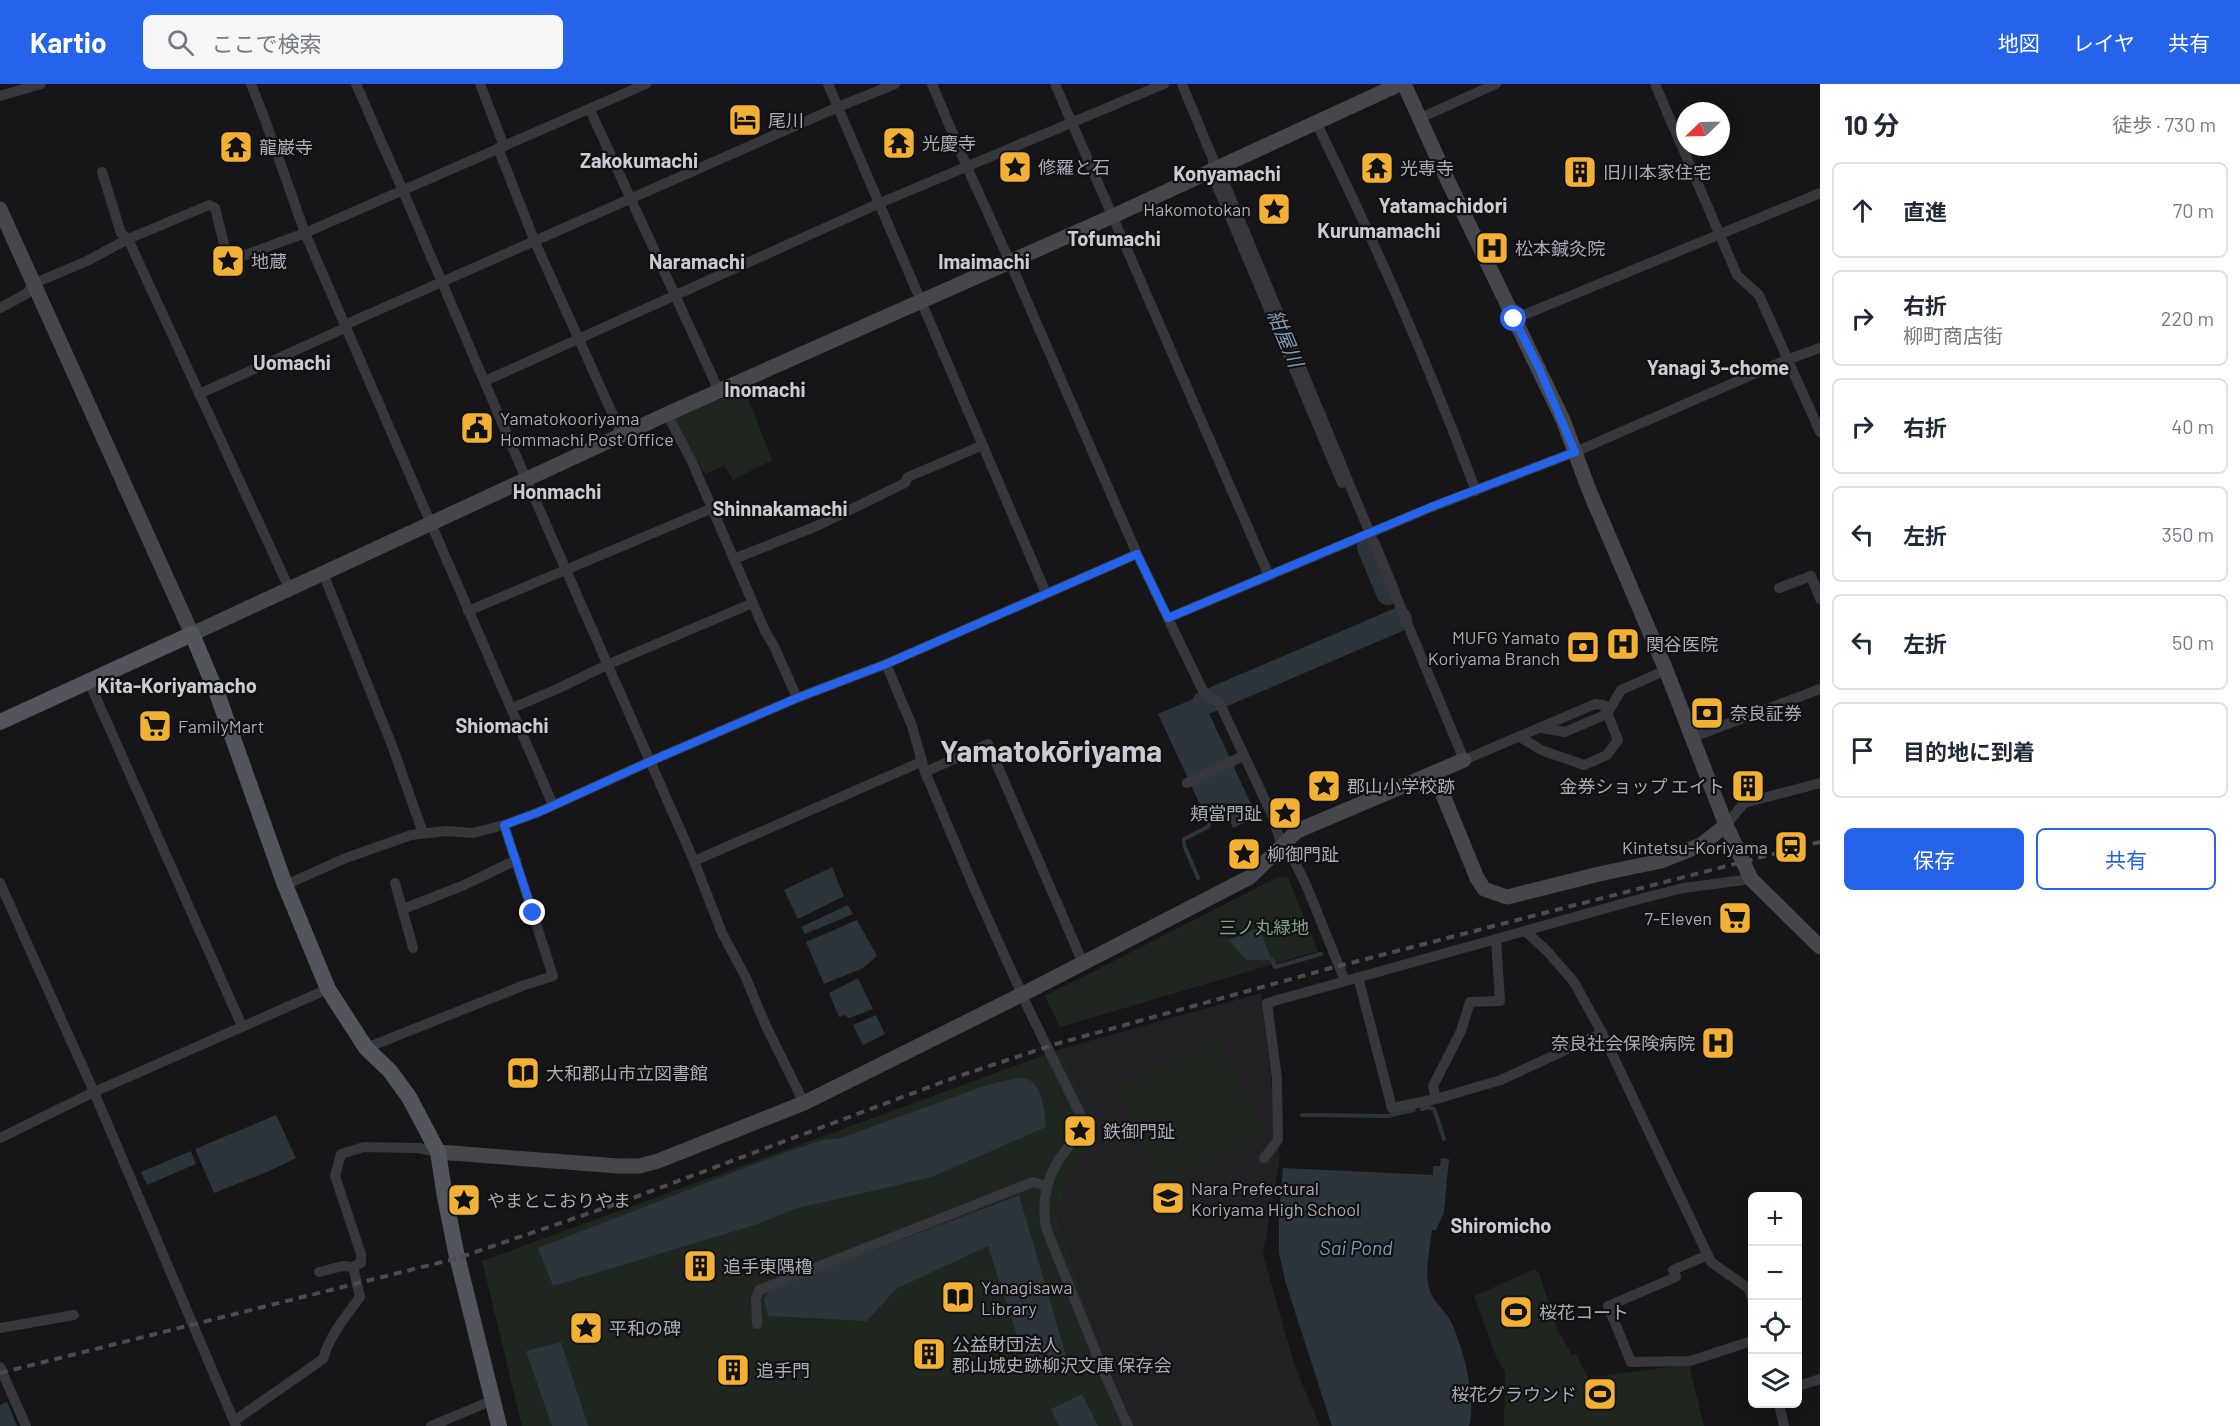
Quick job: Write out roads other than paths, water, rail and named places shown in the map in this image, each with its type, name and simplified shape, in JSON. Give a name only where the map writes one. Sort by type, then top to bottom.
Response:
[{"type":"main road","points":[[0,722],[192,634],[218,696],[285,885],[328,988],[366,1048],[390,1071],[409,1097],[438,1152],[453,1239],[499,1426]]},
{"type":"street","points":[[0,96],[41,84]]},
{"type":"street","points":[[250,84],[305,233],[553,805]]},
{"type":"street","points":[[356,84],[526,479],[651,761],[722,933],[746,978],[765,1024],[804,1102]]},
{"type":"street","points":[[480,84],[535,242],[622,435]]},
{"type":"street","points":[[0,308],[26,294],[35,284],[87,261],[128,239],[209,205],[215,207],[227,256],[232,260],[305,233],[404,191],[646,84]]},
{"type":"street","points":[[828,84],[1046,594]]},
{"type":"street","points":[[198,394],[345,328],[349,323],[895,84]]},
{"type":"street","points":[[932,84],[1137,554],[1203,693],[1219,702],[1272,815],[1282,846],[1294,862],[1307,887],[1345,981]]},
{"type":"street","points":[[1054,84],[1269,576]]},
{"type":"street","points":[[485,381],[880,203],[1164,84]]},
{"type":"street","points":[[1175,84],[1207,161],[1222,177],[1464,760]]},
{"type":"street","points":[[1182,84],[1213,159],[1213,169]]},
{"type":"street","points":[[0,209],[192,634],[667,414],[1113,216],[1402,84],[1543,377],[1694,737],[1726,825],[1751,879],[1820,947]]},
{"type":"street","points":[[1420,118],[1496,84]]},
{"type":"street","points":[[1655,84],[1737,275],[1758,295],[1786,360],[1819,427]]},
{"type":"street","points":[[590,110],[719,391]]},
{"type":"street","points":[[1316,122],[1371,234],[1451,423],[1476,491]]},
{"type":"street","points":[[102,172],[121,233],[128,239],[289,588]]},
{"type":"street","points":[[1514,319],[1820,193]]},
{"type":"street","points":[[1168,618],[1371,533],[1575,452],[1786,360],[1820,348]]},
{"type":"street","points":[[667,414],[692,462],[797,698]]},
{"type":"street","points":[[734,559],[819,525],[905,483],[909,477],[981,446]]},
{"type":"street","points":[[468,611],[713,508]]},
{"type":"street","points":[[285,885],[346,858],[423,833],[473,833],[504,825],[797,698],[886,664],[1137,554]]},
{"type":"street","points":[[323,573],[397,758],[423,833]]},
{"type":"street","points":[[1779,588],[1811,576],[1820,598]]},
{"type":"street","points":[[512,708],[753,603]]},
{"type":"street","points":[[886,664],[912,726],[923,767],[975,890],[1029,1010],[1084,1122],[1085,1130],[1065,1150],[1046,1186],[1042,1209],[1046,1228],[1128,1426]]},
{"type":"street","points":[[1607,714],[1621,690],[1666,670]]},
{"type":"street","points":[[89,682],[242,1026]]},
{"type":"street","points":[[1694,737],[1820,689]]},
{"type":"street","points":[[319,1272],[343,1266],[353,1267],[361,1263],[361,1254],[335,1176],[341,1154],[364,1147],[418,1148],[438,1152],[639,1166],[658,1161],[804,1102],[1023,994],[1250,877],[1297,831],[1595,704],[1604,705],[1618,740],[1606,755],[1584,765],[1541,750],[1520,737]]},
{"type":"street","points":[[694,861],[923,767],[988,744],[1083,963]]},
{"type":"street","points":[[1187,783],[1243,756]]},
{"type":"street","points":[[1434,773],[1477,878],[1484,890],[1506,897],[1599,873],[1661,861],[1701,845],[1726,825],[1744,803],[1820,783]]},
{"type":"street","points":[[366,1048],[522,986],[553,976],[504,825]]},
{"type":"street","points":[[403,909],[462,886],[516,860]]},
{"type":"street","points":[[1264,1158],[1278,1140],[1278,1078],[1267,1003],[1683,888],[1751,879]]},
{"type":"street","points":[[0,883],[94,1092],[235,1424],[323,1359],[327,1346],[338,1327],[360,1297],[353,1267]]},
{"type":"street","points":[[395,883],[413,948]]},
{"type":"street","points":[[1525,931],[1547,951],[1574,982],[1602,1033],[1711,1262],[1748,1288]]},
{"type":"street","points":[[1436,1099],[1433,1086],[1461,1031],[1470,1002],[1500,1000],[1496,939]]},
{"type":"street","points":[[1358,977],[1392,1108],[1436,1099],[1501,1080],[1602,1033]]},
{"type":"street","points":[[0,1138],[94,1092],[328,988]]},
{"type":"street","points":[[757,1324],[756,1298],[759,1290],[1033,1182],[1046,1186]]},
{"type":"street","points":[[1708,1255],[1673,1270],[1676,1277],[1608,1306],[1631,1362],[1690,1360],[1748,1342]]},
{"type":"street","points":[[0,1328],[74,1315]]},
{"type":"street","points":[[0,1367],[26,1426]]},
{"type":"street","points":[[1802,1384],[1820,1379]]},
{"type":"street","points":[[431,1426],[493,1400]]},
{"type":"street","points":[[1780,1408],[1784,1426]]},
{"type":"water","points":[[1202,698],[1257,817],[1233,828],[1228,816],[1209,824],[1158,714],[1193,699]]},
{"type":"water","points":[[832,867],[844,896],[798,919],[784,890]]},
{"type":"water","points":[[848,905],[853,914],[805,934],[801,927]]},
{"type":"water","points":[[857,920],[877,956],[863,968],[824,984],[806,942]]},
{"type":"water","points":[[1259,928],[1272,960],[1246,960],[1229,940]]},
{"type":"water","points":[[858,978],[873,1009],[849,1018],[844,1015],[839,1017],[829,993]]},
{"type":"water","points":[[876,1015],[885,1034],[863,1045],[853,1025]]},
{"type":"water","points":[[1017,1078],[1029,1080],[1038,1090],[1043,1102],[1046,1127],[932,1177],[794,1209],[758,1224],[553,1286],[538,1248],[781,1154],[823,1140],[841,1138],[987,1085]]},
{"type":"water","points":[[276,1115],[296,1158],[214,1193],[195,1149]]},
{"type":"water","points":[[191,1151],[196,1164],[147,1185],[141,1172]]},
{"type":"water","name":"Sai Pond","points":[[1441,1158],[1449,1159],[1444,1212],[1436,1230],[1432,1230],[1428,1284],[1432,1295],[1451,1322],[1460,1345],[1470,1388],[1469,1426],[1332,1426],[1286,1284],[1279,1253],[1279,1212],[1283,1168],[1433,1175],[1433,1166],[1440,1166]]},
{"type":"water","points":[[1019,1195],[1067,1359],[1036,1373],[1034,1369],[1027,1372],[988,1246],[896,1289],[867,1321],[768,1316],[764,1300],[769,1290]]},
{"type":"water","points":[[561,1342],[588,1426],[552,1426],[526,1351]]},
{"type":"water","points":[[1082,1394],[1098,1426],[1059,1426],[1051,1409]]},
{"type":"water","points":[[7,1402],[17,1426],[0,1426],[0,1405]]},
{"type":"waterway","name":"紺屋川","points":[[1369,547],[1388,593]]},
{"type":"waterway","name":"紺屋川","points":[[1204,703],[1400,619]]},
{"type":"waterway","points":[[1198,878],[1184,845],[1184,839],[1208,827],[1209,824]]},
{"type":"waterway","points":[[1272,960],[1275,967],[1321,954]]},
{"type":"waterway","points":[[1422,1109],[1428,1107],[1434,1109],[1444,1139]]},
{"type":"waterway","points":[[1302,1115],[1388,1116],[1414,1110]]},
{"type":"railway","points":[[0,1373],[458,1258],[622,1202],[956,1077],[1056,1044],[1331,968],[1820,842]]},
{"type":"place","name":"尾川","points":[[745,120]]},
{"type":"place","name":"光慶寺","points":[[899,143]]},
{"type":"place","name":"龍巌寺","points":[[236,147]]},
{"type":"place","name":"修羅と石","points":[[1015,167]]},
{"type":"place","name":"光専寺","points":[[1377,168]]},
{"type":"place","name":"旧川本家住宅","points":[[1580,172]]},
{"type":"place","name":"Hakomotokan","points":[[1274,209]]},
{"type":"place","name":"松本鍼灸院","points":[[1492,248]]},
{"type":"place","name":"地蔵","points":[[228,261]]},
{"type":"place","name":"Yamatokooriyama Hommachi Post Office","points":[[477,428]]},
{"type":"place","name":"関谷医院","points":[[1623,644]]},
{"type":"place","name":"MUFG Yamato Koriyama Branch","points":[[1583,647]]},
{"type":"place","name":"奈良証券","points":[[1707,713]]},
{"type":"place","name":"FamilyMart","points":[[155,726]]},
{"type":"place","name":"郡山小学校跡","points":[[1324,786]]},
{"type":"place","name":"金券ショップ エイト","points":[[1748,786]]},
{"type":"place","name":"頬當門趾","points":[[1285,813]]},
{"type":"place","name":"Kintetsu-Koriyama","points":[[1791,847]]},
{"type":"place","name":"柳御門趾","points":[[1244,854]]},
{"type":"place","name":"7-Eleven","points":[[1735,918]]},
{"type":"place","name":"奈良社会保険病院","points":[[1718,1043]]},
{"type":"place","name":"大和郡山市立図書館","points":[[523,1073]]},
{"type":"place","name":"鉄御門趾","points":[[1080,1131]]},
{"type":"place","name":"Nara Prefectural Koriyama High School","points":[[1168,1198]]},
{"type":"place","name":"やまとこおりやま","points":[[464,1200]]},
{"type":"place","name":"追手東隅櫓","points":[[700,1266]]},
{"type":"place","name":"Yanagisawa Library","points":[[958,1297]]},
{"type":"place","name":"桜花コート","points":[[1516,1312]]},
{"type":"place","name":"平和の碑","points":[[586,1328]]},
{"type":"place","name":"公益財団法人 郡山城史跡柳沢文庫 保存会","points":[[929,1354]]},
{"type":"place","name":"追手門","points":[[733,1370]]},
{"type":"place","name":"桜花グラウンド","points":[[1600,1394]]},
{"type":"district","name":"Zakokumachi","points":[[639,160]]},
{"type":"district","name":"Konyamachi","points":[[1227,173]]},
{"type":"district","name":"Yatamachidori","points":[[1443,205]]},
{"type":"district","name":"Kurumamachi","points":[[1379,230]]},
{"type":"district","name":"Tofumachi","points":[[1114,238]]},
{"type":"district","name":"Naramachi","points":[[697,261]]},
{"type":"district","name":"Imaimachi","points":[[984,261]]},
{"type":"district","name":"Uomachi","points":[[292,362]]},
{"type":"district","name":"Yanagi 3-chome","points":[[1718,367]]},
{"type":"district","name":"Inomachi","points":[[765,389]]},
{"type":"district","name":"Honmachi","points":[[557,491]]},
{"type":"district","name":"Shinnakamachi","points":[[780,508]]},
{"type":"district","name":"Kita-Koriyamacho","points":[[177,685]]},
{"type":"district","name":"Shiomachi","points":[[502,725]]},
{"type":"district","name":"Yamatokōriyama","points":[[1051,750]]},
{"type":"district","name":"Shiromicho","points":[[1501,1225]]},
{"type":"park label","name":"三ノ丸緑地","points":[[1264,927]]}]
